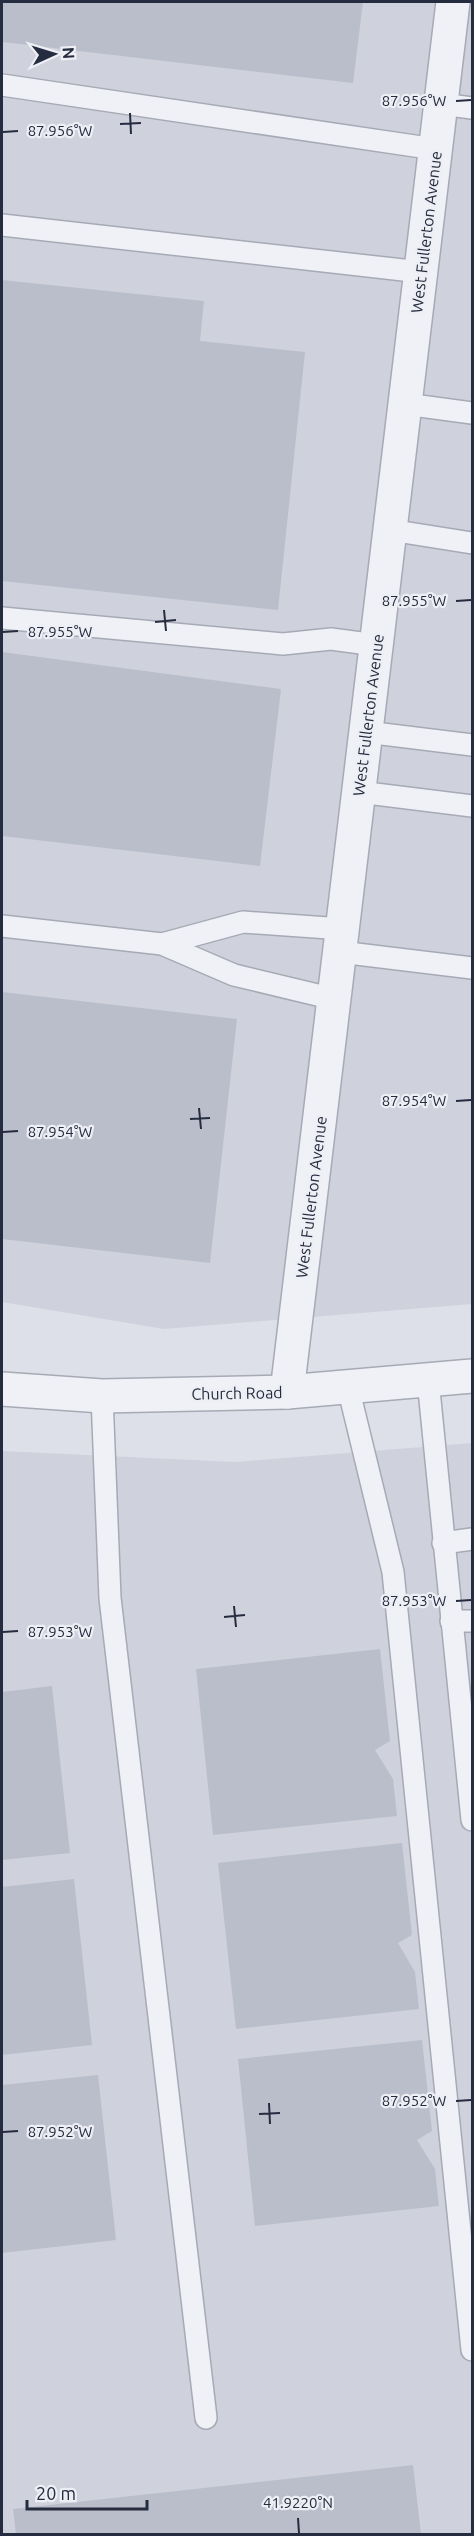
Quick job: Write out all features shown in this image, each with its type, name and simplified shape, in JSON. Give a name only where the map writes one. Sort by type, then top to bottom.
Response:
[{"type":"street","name":"West Fullerton Avenue","points":[[287,1392],[435,148],[457,106],[453,2]]},
{"type":"street","name":"Church Road","points":[[2,1389],[102,1396],[287,1392],[472,1376]]},
{"type":"lane","points":[[2,85],[435,148]]},
{"type":"lane","points":[[2,225],[421,272]]},
{"type":"lane","points":[[405,404],[472,412]]},
{"type":"lane","points":[[390,530],[472,543]]},
{"type":"lane","points":[[2,618],[283,644],[331,639],[376,645]]},
{"type":"lane","points":[[366,732],[472,745]]},
{"type":"lane","points":[[359,792],[472,806]]},
{"type":"lane","points":[[162,944],[243,922],[472,968]]},
{"type":"lane","points":[[2,926],[162,944],[234,975],[334,999]]},
{"type":"lane","points":[[428,1380],[443,1542],[462,1621],[472,1820]]},
{"type":"lane","points":[[348,1387],[393,1572],[472,2350]]},
{"type":"lane","points":[[102,1396],[110,1598],[207,2418]]},
{"type":"lane","points":[[443,1542],[472,1539]]},
{"type":"shaded area","points":[[2,2],[472,2],[472,1304],[164,1329],[2,1302]]},
{"type":"shaded area","points":[[472,1443],[472,2534],[2,2534],[2,1451],[235,1462]]},
{"type":"building","points":[[2,2],[363,2],[353,83],[2,42]]},
{"type":"building","points":[[2,280],[204,301],[200,341],[305,352],[278,610],[2,581]]},
{"type":"building","points":[[2,652],[281,689],[260,866],[2,836]]},
{"type":"building","points":[[2,992],[237,1019],[210,1263],[2,1239]]},
{"type":"building","points":[[380,1649],[390,1741],[375,1750],[393,1779],[397,1816],[213,1835],[196,1669]]},
{"type":"building","points":[[52,1686],[70,1853],[2,1860],[2,1692]]},
{"type":"building","points":[[402,1843],[412,1935],[398,1943],[415,1972],[419,2009],[236,2029],[218,1863]]},
{"type":"building","points":[[74,1879],[92,2045],[2,2055],[2,1887]]},
{"type":"building","points":[[422,2040],[432,2131],[417,2140],[435,2169],[439,2206],[255,2226],[238,2059]]},
{"type":"building","points":[[98,2075],[116,2240],[2,2253],[2,2085]]},
{"type":"building","points":[[413,2465],[421,2534],[16,2534],[13,2509]]}]
